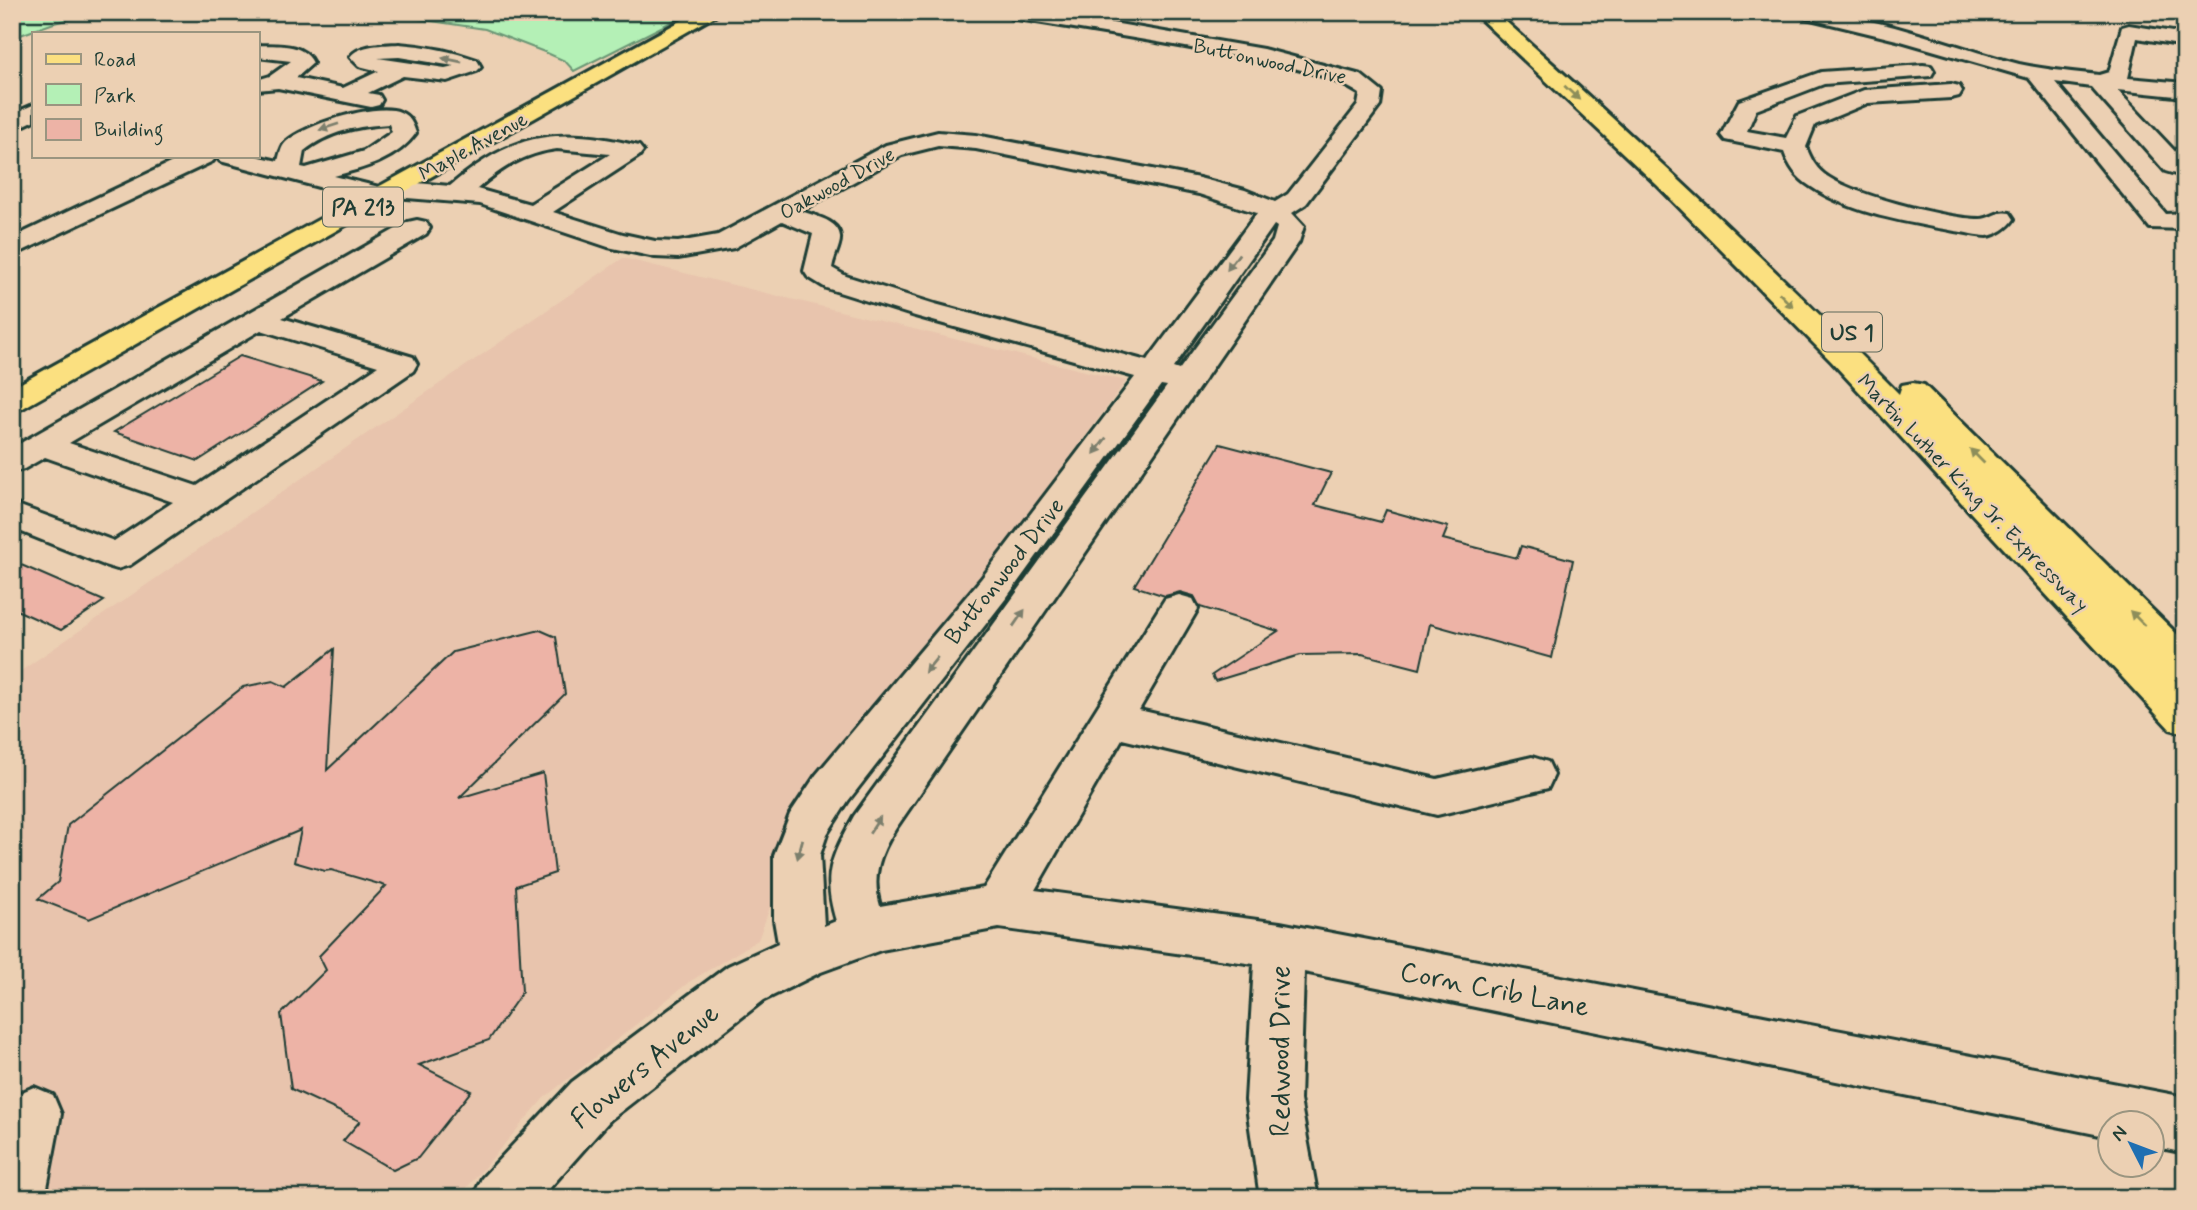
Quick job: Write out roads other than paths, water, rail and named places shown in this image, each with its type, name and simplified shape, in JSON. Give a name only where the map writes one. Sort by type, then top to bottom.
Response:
[{"type":"main road","name":"Maple Avenue","points":[[12,401],[712,12]]},
{"type":"main road","points":[[1475,12],[1504,21]]},
{"type":"main road","name":"Martin Luther King Jr. Expressway","points":[[1483,12],[1504,21],[1695,181],[1808,289],[2185,667]]},
{"type":"main road","name":"Martin Luther King Jr. Expressway","points":[[1504,21],[1777,291],[1947,465],[2185,717]]},
{"type":"street","name":"Buttonwood Drive","points":[[864,934],[852,890],[852,869],[862,844],[1170,377],[1262,221],[1297,199],[1369,106],[1369,87],[1352,78],[1272,57],[1011,12]]},
{"type":"street","points":[[1113,30],[1134,12]]},
{"type":"street","points":[[1805,12],[1911,28],[1997,65],[2037,74],[2184,90],[2185,67]]},
{"type":"street","points":[[2128,12],[2185,21]]},
{"type":"street","points":[[1911,28],[1905,58],[1951,91],[1864,97],[1805,121],[1794,147],[1804,169],[1833,189],[1877,206],[1987,228],[2000,219]]},
{"type":"street","points":[[2098,82],[2119,76],[2129,31],[2185,40]]},
{"type":"street","points":[[259,51],[292,53],[300,58],[302,63],[294,70],[267,83]]},
{"type":"street","points":[[345,95],[400,69]]},
{"type":"street","points":[[1794,147],[1733,135],[1747,106],[1821,78],[1923,71]]},
{"type":"street","points":[[2037,74],[2159,222],[2185,221]]},
{"type":"street","points":[[2098,82],[2174,166],[2185,170]]},
{"type":"street","points":[[267,83],[401,106],[394,117]]},
{"type":"street","points":[[12,124],[32,113]]},
{"type":"street","points":[[394,117],[402,124],[404,133],[397,142],[359,160],[297,173],[293,148],[316,132],[361,119],[394,117]]},
{"type":"street","points":[[12,138],[32,135]]},
{"type":"street","name":"Oakwood Drive","points":[[237,158],[389,192],[483,197],[617,241],[655,249],[678,250],[725,243],[784,213],[894,150],[938,139],[976,142],[1172,180],[1236,196],[1278,212]]},
{"type":"street","points":[[456,194],[475,177],[504,158],[520,149],[551,140],[588,142],[631,151],[535,212]]},
{"type":"street","points":[[12,248],[200,158]]},
{"type":"street","points":[[784,213],[824,229],[827,235],[825,248],[817,265],[818,271],[836,282],[925,310],[1170,377]]},
{"type":"street","points":[[12,462],[417,228]]},
{"type":"street","points":[[17,521],[117,556],[402,364],[258,320]]},
{"type":"street","name":"Buttonwood Drive","points":[[805,955],[798,920],[797,855],[806,828],[832,788],[1170,377]]},
{"type":"street","points":[[42,445],[200,499]]},
{"type":"street","points":[[999,907],[1179,609]]},
{"type":"street","points":[[1110,720],[1437,797],[1532,775]]},
{"type":"street","name":"Corn Crib Lane","points":[[805,955],[880,928],[999,907],[1280,945],[2185,1125]]},
{"type":"street","name":"Redwood Drive","points":[[1280,945],[1273,1100],[1289,1198]]},
{"type":"street","name":"Flowers Avenue","points":[[502,1198],[591,1101],[746,983],[805,955]]},
{"type":"street","points":[[16,1198],[34,1114]]}]
